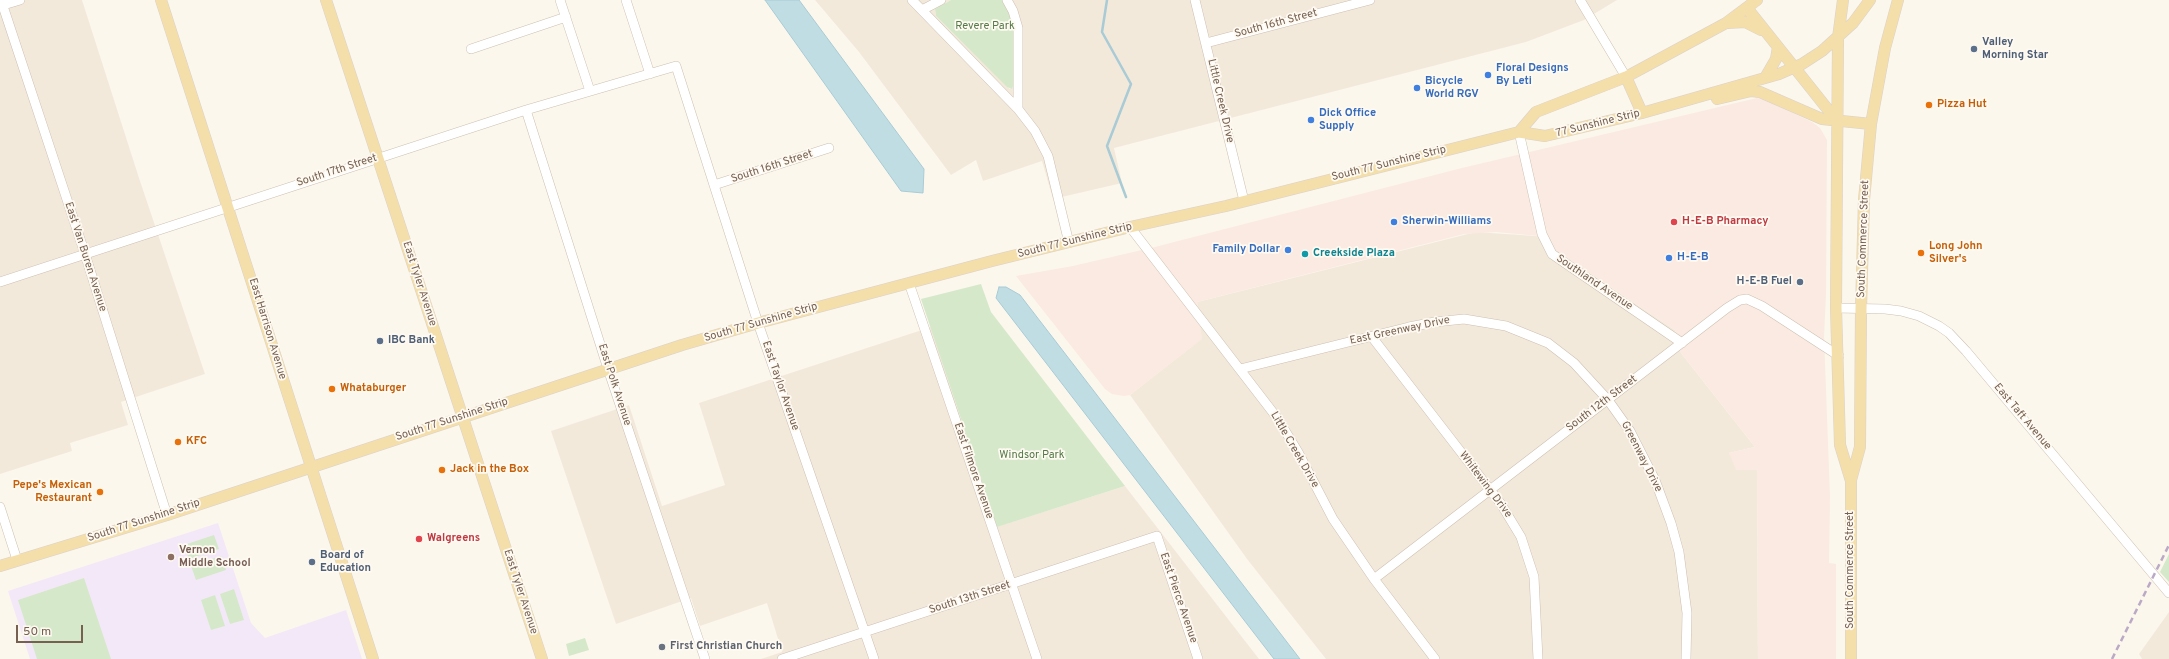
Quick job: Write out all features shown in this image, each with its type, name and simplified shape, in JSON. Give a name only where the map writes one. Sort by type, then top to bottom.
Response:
[{"type":"main road","name":"East Harrison Avenue","points":[[161,0],[229,206],[373,659]]},
{"type":"main road","name":"East Tyler Avenue","points":[[326,0],[542,659]]},
{"type":"main road","points":[[1519,132],[1536,112],[1626,77],[1726,23],[1757,0]]},
{"type":"main road","name":"South Commerce Street","points":[[1843,0],[1838,38],[1836,308],[1840,445],[1851,481]]},
{"type":"main road","name":"77 Sunshine Strip","points":[[1519,132],[1545,136],[1661,108],[1765,78],[1794,67],[1822,51],[1853,23],[1870,0]]},
{"type":"main road","name":"South Commerce Street","points":[[1851,659],[1851,481],[1860,447],[1861,309],[1864,200],[1871,124],[1885,48],[1898,0]]},
{"type":"main road","points":[[1747,8],[1837,121]]},
{"type":"main road","points":[[1726,23],[1745,22],[1764,31]]},
{"type":"main road","points":[[1765,78],[1776,59],[1778,47]]},
{"type":"main road","points":[[1626,77],[1642,113]]},
{"type":"main road","points":[[1661,108],[1693,104],[1751,91],[1760,92],[1822,119],[1871,124]]},
{"type":"main road","name":"South 77 Sunshine Strip","points":[[0,566],[167,515],[311,466],[608,369],[758,323],[1130,227],[1244,202],[1519,132]]},
{"type":"street","points":[[1,4],[20,0]]},
{"type":"street","points":[[560,0],[590,91]]},
{"type":"street","points":[[636,0],[626,2],[650,74]]},
{"type":"street","points":[[912,0],[1018,108],[1036,132],[1048,156],[1069,243]]},
{"type":"street","points":[[922,10],[941,0]]},
{"type":"street","points":[[1007,0],[1013,11],[1018,28],[1018,108]]},
{"type":"street","name":"Little Creek Drive","points":[[1195,0],[1244,202]]},
{"type":"street","name":"South 16th Street","points":[[1206,43],[1370,0]]},
{"type":"street","points":[[1580,0],[1626,77]]},
{"type":"street","name":"East Van Buren Avenue","points":[[1,4],[85,254],[167,515]]},
{"type":"street","points":[[471,49],[566,17]]},
{"type":"street","name":"South 17th Street","points":[[0,282],[526,110],[676,66]]},
{"type":"street","name":"East Taylor Avenue","points":[[676,66],[758,323],[874,659]]},
{"type":"street","name":"East Polk Avenue","points":[[526,110],[608,369],[705,659]]},
{"type":"street","name":"Southland Avenue","points":[[1519,132],[1542,234],[1552,254],[1682,343]]},
{"type":"street","name":"South 16th Street","points":[[714,185],[829,148]]},
{"type":"street","name":"Little Creek Drive","points":[[1130,227],[1278,419],[1298,452],[1333,519],[1374,579],[1435,659]]},
{"type":"street","name":"East Filmore Avenue","points":[[910,283],[1000,554],[1013,584],[1037,659]]},
{"type":"street","name":"South 12th Street","points":[[1374,579],[1733,303],[1747,299],[1762,306],[1838,356]]},
{"type":"street","name":"East Taft Avenue","points":[[1836,308],[1901,311],[1919,316],[1949,333],[1966,350],[2169,593]]},
{"type":"street","name":"East Greenway Drive","points":[[1240,369],[1372,336],[1435,322],[1464,319],[1506,326],[1548,343],[1574,363],[1608,400]]},
{"type":"street","name":"Whitewing Drive","points":[[1372,336],[1508,514],[1528,557],[1536,593],[1538,659]]},
{"type":"street","name":"Greenway Drive","points":[[1608,400],[1638,445],[1655,480],[1671,522],[1684,583],[1687,613],[1686,659]]},
{"type":"street","points":[[0,507],[17,560]]},
{"type":"street","name":"South 13th Street","points":[[782,659],[1157,536]]},
{"type":"street","name":"East Pierce Avenue","points":[[1157,536],[1198,659]]},
{"type":"shaded area","points":[[0,0],[82,0],[139,178],[205,374],[121,402],[128,425],[70,443],[72,451],[0,474]]},
{"type":"shaded area","points":[[815,0],[951,0],[935,9],[936,16],[1010,89],[1014,84],[1008,11],[1002,0],[1617,0],[1584,20],[1526,42],[1114,148],[1122,183],[1053,199],[1042,161],[983,181],[976,160],[951,175],[859,52]]},
{"type":"shaded area","points":[[1757,98],[1764,99],[1812,122],[1820,128],[1827,140],[1826,294],[1824,337],[1830,497],[1829,563],[1836,564],[1836,659],[1758,659],[1757,470],[1736,470],[1729,453],[1755,447],[1681,353],[1675,330],[1555,250],[1550,237],[1496,232],[1464,234],[1197,302],[1202,339],[1130,395],[1124,396],[1112,394],[1105,389],[1016,276],[1073,266],[1155,247],[1458,169]]},
{"type":"shaded area","points":[[1476,232],[1550,237],[1555,250],[1675,330],[1681,353],[1755,447],[1729,453],[1757,470],[1758,659],[1326,659],[1247,559],[1130,395],[1201,339],[1197,302]]},
{"type":"shaded area","points":[[931,327],[996,527],[1125,486],[1259,659],[761,659],[782,652],[767,603],[700,626],[691,598],[616,624],[551,431],[629,405],[662,506],[725,485],[699,403]]},
{"type":"shaded area","name":"Vernon Middle School","points":[[218,523],[251,623],[265,638],[346,610],[362,659],[30,659],[8,591]]},
{"type":"shaded area","points":[[2169,612],[2169,659],[2142,659],[2139,654]]},
{"type":"green space","name":"Revere Park","points":[[951,0],[1002,0],[1008,11],[1013,27],[1014,84],[1012,89],[1007,87],[936,16],[935,9]]},
{"type":"green space","name":"Windsor Park","points":[[981,284],[991,312],[1125,486],[997,527],[921,299]]},
{"type":"green space","points":[[214,535],[219,549],[189,559],[184,545]]},
{"type":"green space","points":[[2169,554],[2169,582],[2160,572]]},
{"type":"green space","points":[[221,556],[226,570],[196,580],[191,566]]},
{"type":"green space","points":[[84,578],[111,659],[37,659],[18,600]]},
{"type":"green space","points":[[234,589],[244,620],[230,624],[220,594]]},
{"type":"green space","points":[[215,595],[225,626],[211,630],[201,600]]},
{"type":"green space","points":[[585,638],[589,650],[569,656],[566,644]]},
{"type":"water","points":[[765,0],[799,0],[924,169],[923,193],[901,191]]},
{"type":"water","points":[[999,287],[1006,287],[1020,295],[1300,659],[1274,659],[996,298]]},
{"type":"waterway","points":[[1107,0],[1102,32],[1131,84],[1107,146],[1126,197]]},
{"type":"railway","points":[[2112,659],[2169,545]]},
{"type":"place","name":"Valley Morning Star","points":[[1974,49]]},
{"type":"place","name":"Floral Designs By Leti","points":[[1488,75]]},
{"type":"place","name":"Bicycle World RGV","points":[[1417,88]]},
{"type":"place","name":"Pizza Hut","points":[[1929,105]]},
{"type":"place","name":"Dick Office Supply","points":[[1311,120]]},
{"type":"place","name":"Sherwin-Williams","points":[[1394,222]]},
{"type":"place","name":"H-E-B Pharmacy","points":[[1674,222]]},
{"type":"place","name":"Family Dollar","points":[[1288,250]]},
{"type":"place","name":"Long John Silver's","points":[[1921,253]]},
{"type":"place","name":"Creekside Plaza","points":[[1305,254]]},
{"type":"place","name":"H-E-B","points":[[1669,258]]},
{"type":"place","name":"H-E-B Fuel","points":[[1800,282]]},
{"type":"place","name":"IBC Bank","points":[[380,341]]},
{"type":"place","name":"Whataburger","points":[[332,389]]},
{"type":"place","name":"KFC","points":[[178,442]]},
{"type":"place","name":"Jack in the Box","points":[[442,470]]},
{"type":"place","name":"Pepe's Mexican Restaurant","points":[[100,492]]},
{"type":"place","name":"Walgreens","points":[[419,539]]},
{"type":"place","name":"Vernon Middle School","points":[[171,557]]},
{"type":"place","name":"Board of Education","points":[[312,562]]},
{"type":"place","name":"First Christian Church","points":[[662,647]]}]
